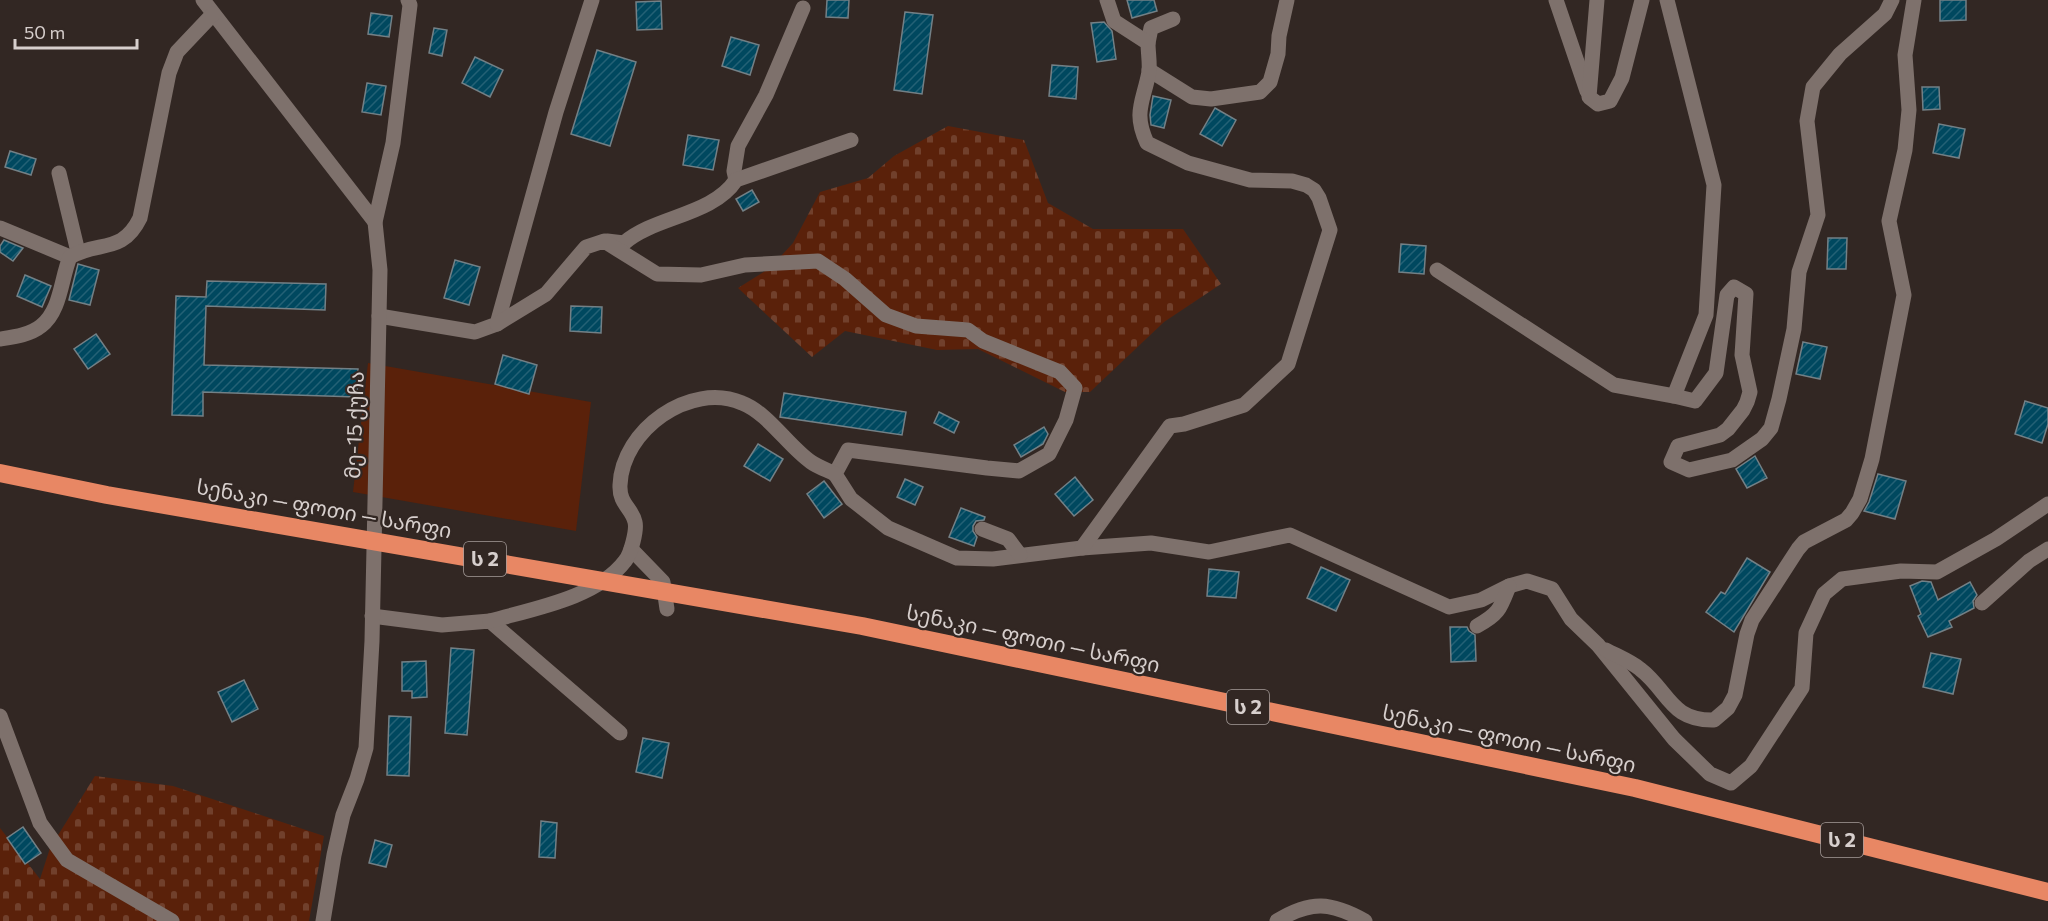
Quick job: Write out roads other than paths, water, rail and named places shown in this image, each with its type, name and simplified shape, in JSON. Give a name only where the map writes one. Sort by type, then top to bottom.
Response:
[{"type":"highway","name":"სენაკი — ფოთი — სარფი","points":[[0,473],[107,495],[862,626],[1635,788],[2048,892]]},
{"type":"street","points":[[203,0],[375,222]]},
{"type":"street","points":[[497,324],[556,112],[592,0]]},
{"type":"street","points":[[1107,0],[1114,21],[1148,43]]},
{"type":"street","points":[[1149,70],[1192,97],[1211,99],[1260,92],[1270,82],[1273,73],[1287,0]]},
{"type":"street","points":[[1556,0],[1589,97],[1598,104],[1610,101],[1622,78],[1642,0]]},
{"type":"street","points":[[1589,97],[1597,0]]},
{"type":"street","points":[[1667,0],[1714,185],[1706,315],[1674,396]]},
{"type":"street","points":[[1437,270],[1614,385],[1695,401],[1716,373],[1726,300],[1734,287],[1746,294],[1742,355],[1750,392],[1747,402],[1724,432],[1678,446],[1671,462],[1689,470],[1732,460],[1762,439],[1771,428],[1779,399],[1794,329],[1799,272],[1818,216],[1807,121],[1813,87],[1840,54],[1885,14],[1892,0]]},
{"type":"street","points":[[1598,645],[1640,669],[1679,712],[1699,720],[1714,720],[1728,708],[1735,695],[1747,634],[1752,621],[1781,573],[1804,542],[1846,520],[1860,499],[1872,459],[1904,295],[1889,221],[1905,150],[1909,110],[1905,55],[1914,0]]},
{"type":"street","name":"მე-15 ქუჩა","points":[[323,921],[343,816],[366,748],[372,616],[380,270],[375,222],[393,143],[410,2]]},
{"type":"street","points":[[736,180],[734,171],[738,146],[766,95],[803,8]]},
{"type":"street","points":[[0,228],[74,254],[110,246],[127,238],[135,229],[140,218],[169,73],[177,52],[213,14]]},
{"type":"street","points":[[1082,548],[1170,426],[1184,424],[1244,405],[1288,364],[1330,230],[1319,198],[1314,190],[1306,185],[1292,181],[1250,180],[1188,163],[1147,143],[1141,130],[1139,116],[1140,101],[1149,70],[1148,43],[1151,28],[1173,19]]},
{"type":"street","points":[[379,316],[475,332],[497,324],[546,294],[586,247],[604,241],[624,243],[634,234],[698,208],[729,191],[736,180],[851,140]]},
{"type":"street","points":[[0,339],[26,334],[41,327],[49,318],[74,254],[59,173]]},
{"type":"street","points":[[604,241],[657,274],[701,275],[744,265],[818,261],[845,279],[886,315],[916,326],[968,330],[983,341],[1060,372],[1075,388],[1066,420],[1049,454],[1019,471],[848,450],[835,474]]},
{"type":"street","points":[[372,616],[442,625],[490,621],[571,598],[605,580],[625,561],[631,549],[635,522],[620,497],[620,483],[625,460],[643,431],[658,417],[679,405],[717,398],[741,402],[753,409],[812,463],[835,474],[851,499],[888,528],[957,558],[993,559],[1082,548],[1151,543],[1209,552],[1290,535],[1449,607],[1481,600],[1509,586],[1527,581],[1552,589],[1571,619],[1598,645],[1674,739],[1710,774],[1731,783],[1751,766],[1802,688],[1806,633],[1824,594],[1842,579],[1901,571],[1937,572],[1996,539],[2048,504]]},
{"type":"street","points":[[982,529],[1008,538],[1020,555]]},
{"type":"street","points":[[631,549],[663,582],[667,609]]},
{"type":"street","points":[[1982,603],[2029,561],[2048,549]]},
{"type":"street","points":[[1477,626],[1493,618],[1500,611],[1509,586]]},
{"type":"street","points":[[490,621],[620,733]]},
{"type":"street","points":[[0,716],[40,823],[68,860],[172,921]]},
{"type":"street","points":[[1277,921],[1296,909],[1328,905],[1365,921]]}]
